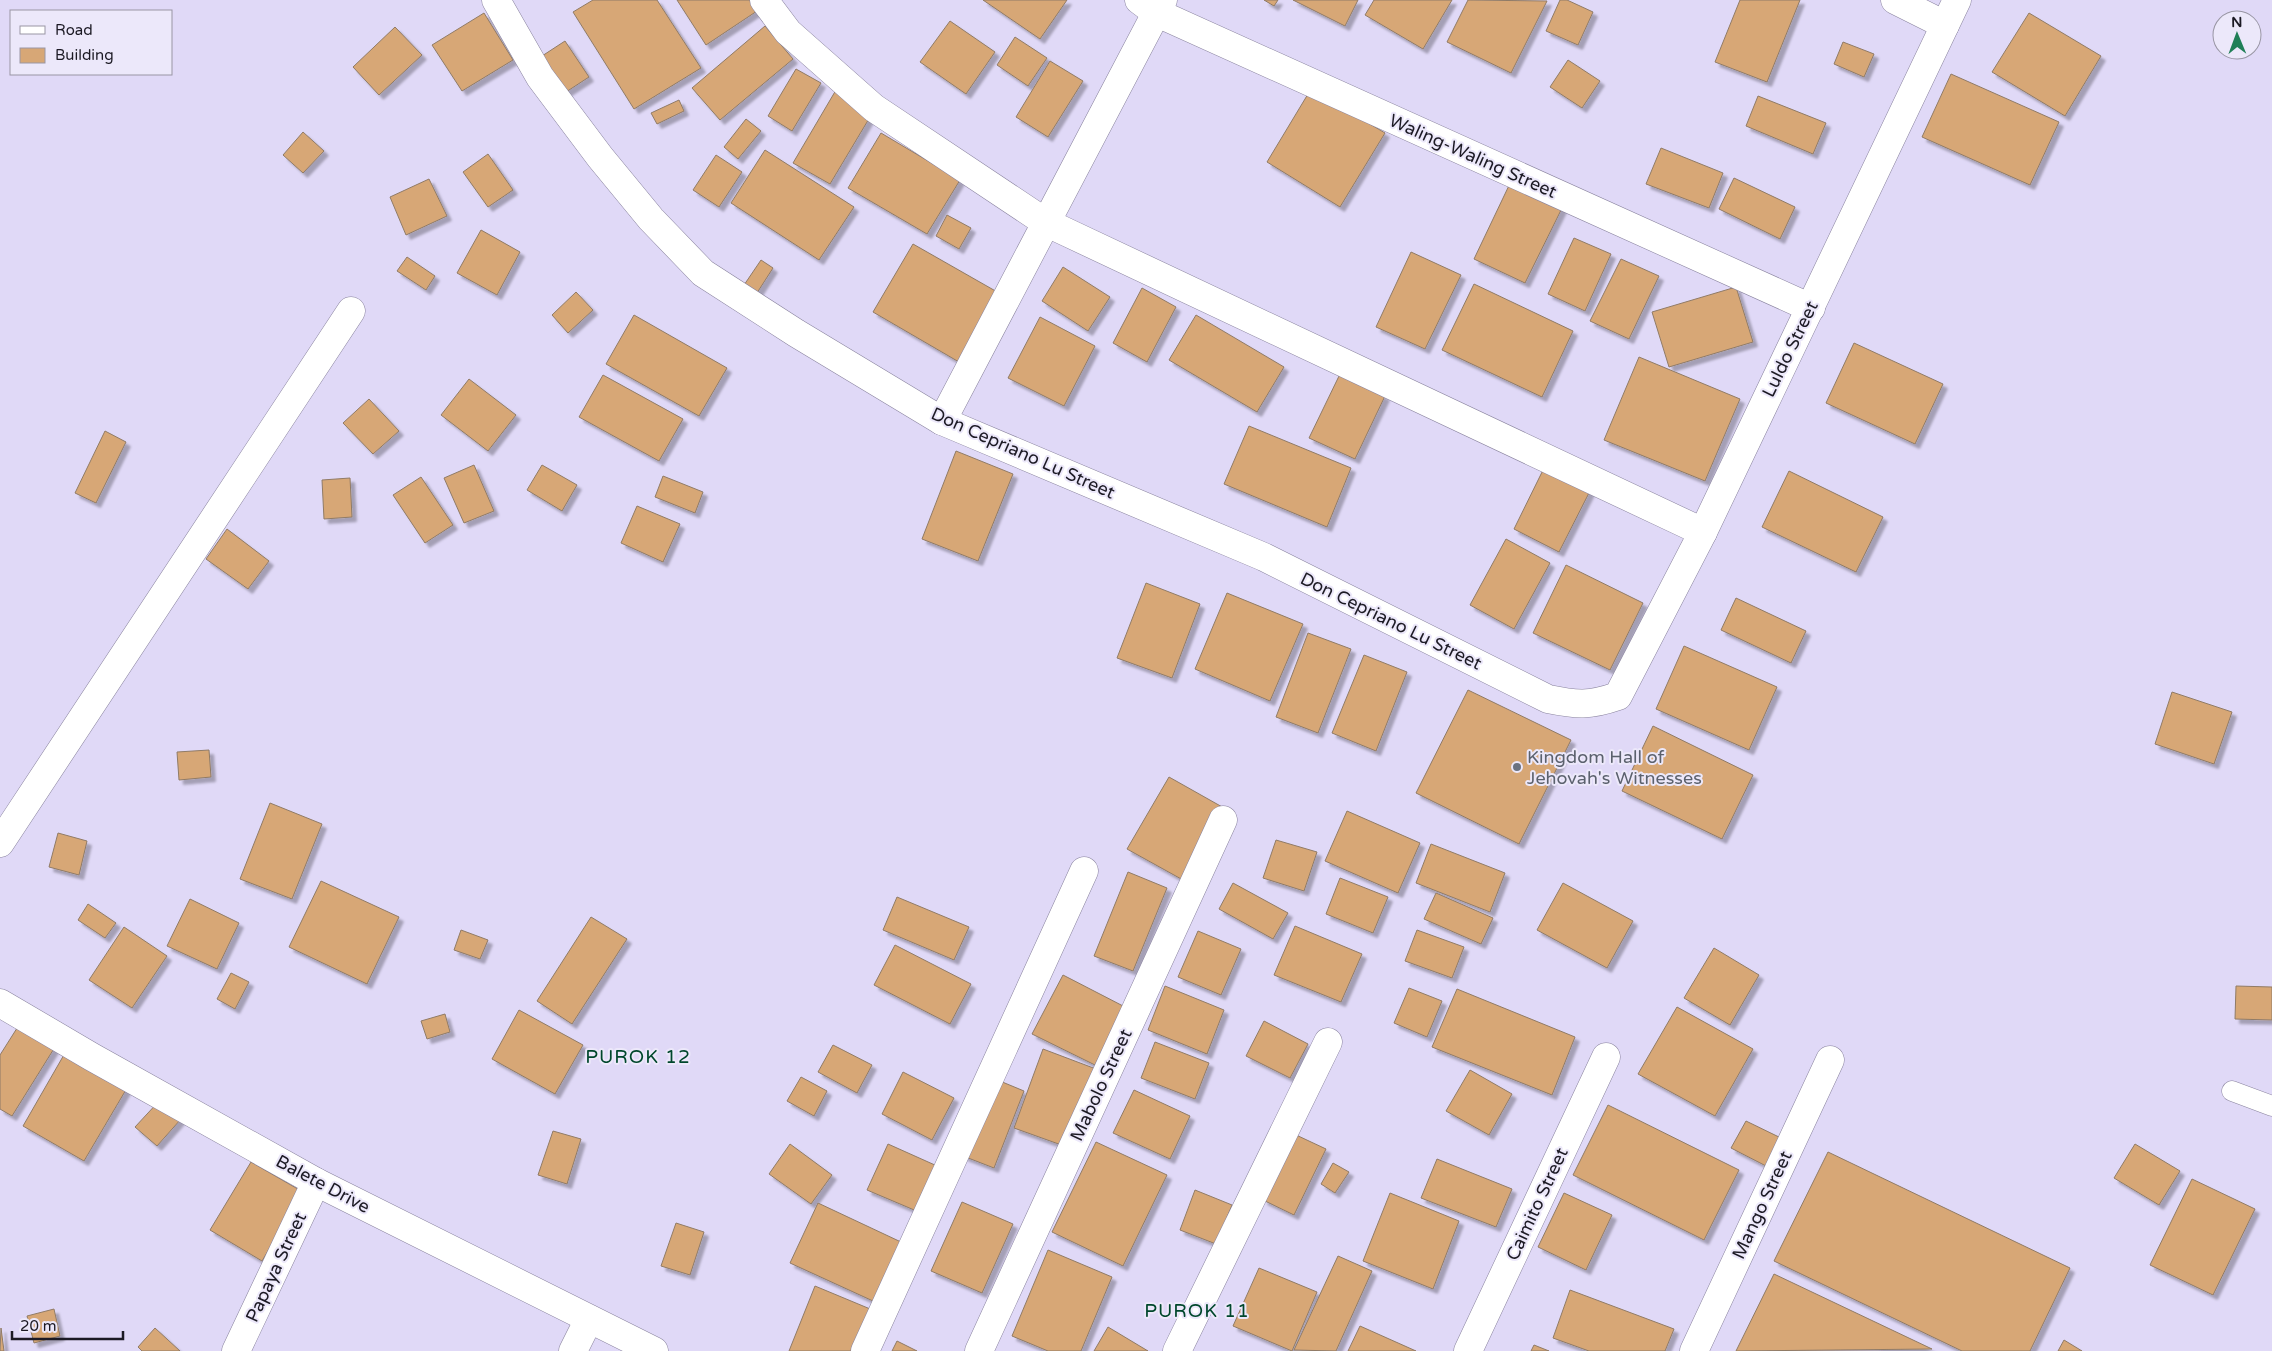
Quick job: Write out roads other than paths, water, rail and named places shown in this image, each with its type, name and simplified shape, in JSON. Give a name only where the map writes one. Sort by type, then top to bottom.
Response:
[{"type":"street","name":"Don Cepriano Lu Street","points":[[496,0],[540,76],[600,157],[651,219],[703,273],[796,333],[942,421],[1264,558],[1548,699],[1579,705],[1601,702],[1618,696]]},
{"type":"street","points":[[764,0],[788,32],[874,108],[1045,222],[1703,532]]},
{"type":"street","points":[[1895,0],[1945,25]]},
{"type":"street","name":"Luldo Street","points":[[1618,696],[1703,532],[1957,0]]},
{"type":"street","points":[[942,421],[1045,222],[1152,4]]},
{"type":"street","name":"Waling-Waling Street","points":[[1152,4],[1810,308]]},
{"type":"street","points":[[0,843],[351,311]]},
{"type":"street","name":"Mabolo Street","points":[[979,1351],[1223,820]]},
{"type":"street","points":[[865,1351],[1084,871]]},
{"type":"street","name":"Balete Drive","points":[[0,1003],[92,1057],[316,1182],[654,1351]]},
{"type":"street","points":[[1177,1351],[1328,1042]]},
{"type":"street","name":"Caimito Street","points":[[1468,1351],[1606,1057]]},
{"type":"street","name":"Mango Street","points":[[1694,1351],[1830,1060]]},
{"type":"street","name":"Papaya Street","points":[[236,1351],[316,1182]]},
{"type":"street","points":[[573,1351],[589,1319]]},
{"type":"lane","points":[[2232,1091],[2272,1106]]},
{"type":"place","name":"Kingdom Hall of Jehovah's Witnesses","points":[[1517,767]]},
{"type":"district","name":"PUROK 12","points":[[638,1056]]},
{"type":"district","name":"PUROK 11","points":[[1197,1310]]}]
